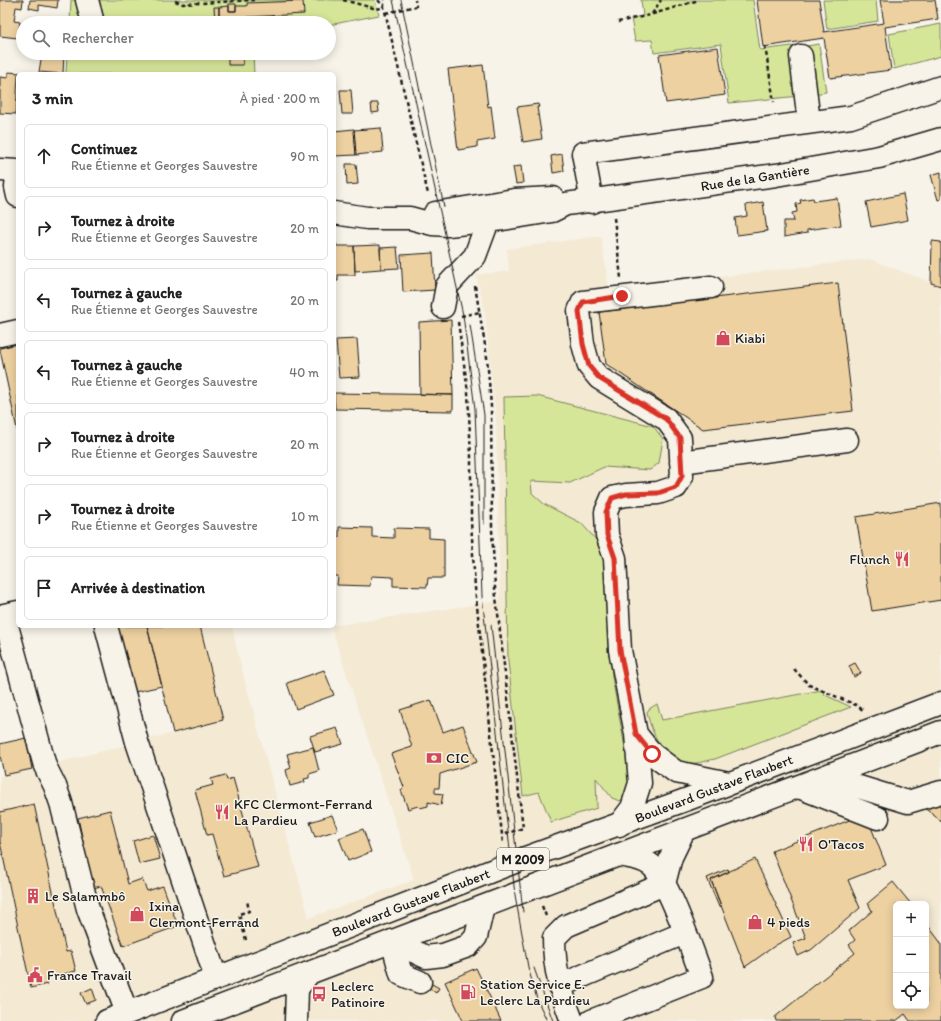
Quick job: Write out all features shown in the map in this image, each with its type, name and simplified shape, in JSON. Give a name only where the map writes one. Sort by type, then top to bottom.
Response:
[{"type":"main road","points":[[801,56],[809,122]]},
{"type":"main road","points":[[592,202],[584,153],[851,117],[941,87]]},
{"type":"main road","name":"Rue de la Gantière","points":[[420,216],[443,225],[488,221],[552,211],[566,204],[592,202],[776,175],[879,157],[941,139]]},
{"type":"main road","points":[[0,170],[16,172]]},
{"type":"main road","name":"Rue de la Gantière","points":[[336,213],[367,218],[420,216],[514,200],[551,197],[566,204]]},
{"type":"main road","points":[[443,307],[448,286],[475,256],[488,221]]},
{"type":"main road","points":[[619,825],[632,808],[640,783],[636,734],[620,650],[615,558],[607,535],[606,512],[612,498],[626,494],[658,493],[676,487],[682,476],[680,438],[666,419],[599,378],[589,366],[583,344],[579,311],[583,302],[711,286]]},
{"type":"main road","points":[[0,335],[16,331]]},
{"type":"main road","points":[[681,462],[847,440]]},
{"type":"main road","points":[[7,608],[45,766],[61,803],[88,909],[127,1013]]},
{"type":"main road","points":[[107,628],[137,742],[216,978]]},
{"type":"main road","name":"Boulevard Gustave Flaubert","points":[[107,1021],[502,867],[729,784],[941,703]]},
{"type":"main road","name":"Boulevard Gustave Flaubert","points":[[183,1021],[941,732]]},
{"type":"main road","points":[[636,734],[652,754],[676,772],[729,784]]},
{"type":"main road","points":[[826,777],[908,802],[941,792]]},
{"type":"main road","points":[[800,787],[878,818]]},
{"type":"main road","points":[[664,884],[670,857],[684,830]]},
{"type":"main road","points":[[591,1021],[702,977],[664,884],[651,865],[641,860],[618,855]]},
{"type":"main road","points":[[572,1021],[559,986],[554,960],[554,938],[566,926],[664,884]]},
{"type":"main road","points":[[392,941],[426,957],[443,955],[468,946],[476,937],[482,907]]},
{"type":"main road","points":[[559,986],[684,933]]},
{"type":"main road","points":[[392,941],[396,961],[401,974],[420,982]]},
{"type":"main road","points":[[296,1021],[297,989],[309,973]]},
{"type":"path","points":[[175,1],[183,4],[254,0]]},
{"type":"path","points":[[343,0],[377,8],[384,7]]},
{"type":"path","points":[[378,0],[384,7]]},
{"type":"path","points":[[384,0],[384,7],[428,193],[420,216]]},
{"type":"path","points":[[386,13],[416,6],[415,0]]},
{"type":"path","points":[[652,14],[661,0]]},
{"type":"path","points":[[618,22],[699,0]]},
{"type":"path","points":[[765,46],[774,102]]},
{"type":"path","points":[[613,213],[621,281]]},
{"type":"path","points":[[470,262],[487,357],[491,406],[492,528],[495,588],[523,828],[502,835]]},
{"type":"path","points":[[480,312],[457,317],[468,392],[471,457],[471,521],[475,588],[502,835],[502,867]]},
{"type":"path","points":[[794,669],[809,685],[856,705],[883,725]]},
{"type":"path","points":[[246,940],[239,914],[249,911],[247,900]]},
{"type":"shaded area","points":[[601,236],[609,290],[869,259],[941,286],[941,1021],[0,1021],[0,776],[45,766],[223,720],[200,628],[232,628],[238,655],[309,918],[414,880],[332,628],[336,628],[336,625],[500,601],[496,420],[483,302],[476,275],[509,271],[507,249]]},
{"type":"green space","points":[[71,0],[375,0],[379,15],[336,24],[336,16],[70,16]]},
{"type":"green space","points":[[641,0],[753,0],[760,50],[792,46],[800,96],[729,103],[721,44],[654,53],[652,40],[635,41],[631,18],[643,16]]},
{"type":"green space","points":[[823,0],[876,0],[878,21],[827,29]]},
{"type":"green space","points":[[941,24],[941,56],[894,69],[889,34]]},
{"type":"green space","points":[[819,44],[826,92],[814,94],[807,46]]},
{"type":"green space","points":[[67,60],[253,60],[254,72],[66,72]]},
{"type":"green space","points":[[537,396],[653,426],[663,439],[659,463],[650,470],[604,467],[570,483],[531,481],[532,493],[544,504],[581,523],[599,543],[604,562],[606,582],[612,677],[631,780],[629,792],[620,801],[612,798],[596,778],[597,808],[551,822],[539,792],[523,796],[508,661],[504,397]]},
{"type":"green space","points":[[822,690],[825,695],[851,707],[715,759],[696,763],[684,763],[676,760],[664,750],[651,728],[647,712],[657,704],[662,720]]},
{"type":"building","points":[[0,0],[23,0],[22,8],[16,7],[14,21],[16,21],[16,38],[0,36]]},
{"type":"building","points":[[30,0],[58,0],[57,8],[39,5],[39,10],[29,8]]},
{"type":"building","points":[[757,0],[819,0],[824,32],[884,23],[880,0],[935,0],[938,19],[885,27],[891,70],[830,78],[824,38],[763,47]]},
{"type":"building","points":[[303,1],[304,14],[219,16],[219,7],[229,6],[229,11],[236,11],[236,6],[247,6],[247,3]]},
{"type":"building","points":[[229,4],[236,4],[236,11],[229,11]]},
{"type":"building","points":[[214,7],[219,7],[219,16],[215,16]]},
{"type":"building","points":[[718,47],[725,95],[666,103],[659,55]]},
{"type":"building","points":[[41,60],[64,60],[63,72],[39,72]]},
{"type":"building","points":[[228,60],[243,60],[243,65],[228,65]]},
{"type":"building","points":[[483,65],[488,107],[491,106],[495,139],[477,142],[477,147],[458,150],[448,69]]},
{"type":"building","points":[[8,72],[16,73],[16,114],[0,113],[0,77],[8,78]]},
{"type":"building","points":[[340,90],[351,90],[353,114],[342,114]]},
{"type":"building","points":[[371,103],[378,103],[379,112],[372,113]]},
{"type":"building","points":[[538,104],[539,107],[537,107],[542,139],[523,142],[517,107]]},
{"type":"building","points":[[381,128],[383,152],[356,155],[354,130]]},
{"type":"building","points":[[354,129],[356,155],[336,156],[336,131]]},
{"type":"building","points":[[562,154],[564,171],[553,173],[551,156]]},
{"type":"building","points":[[346,164],[356,164],[358,184],[347,185]]},
{"type":"building","points":[[521,166],[523,183],[516,184],[513,167]]},
{"type":"building","points":[[941,172],[941,199],[938,200],[931,175]]},
{"type":"building","points":[[903,194],[908,220],[871,227],[866,202]]},
{"type":"building","points":[[813,198],[814,201],[837,198],[841,225],[807,230],[807,233],[784,237],[784,221],[794,221],[792,213],[797,212],[796,204],[801,203],[800,200]]},
{"type":"building","points":[[763,202],[767,231],[737,235],[735,218],[747,216],[746,205]]},
{"type":"building","points":[[932,241],[941,242],[941,286],[931,283]]},
{"type":"building","points":[[336,243],[337,246],[354,246],[355,275],[338,275],[338,281],[336,281]]},
{"type":"building","points":[[380,245],[381,269],[355,271],[354,246]]},
{"type":"building","points":[[397,247],[399,268],[381,269],[380,248]]},
{"type":"building","points":[[433,253],[435,290],[403,292],[401,255]]},
{"type":"building","name":"Kiabi","points":[[838,283],[853,411],[703,429],[606,364],[599,312]]},
{"type":"building","points":[[451,320],[453,395],[420,394],[419,322]]},
{"type":"building","points":[[357,339],[360,377],[339,378],[336,340]]},
{"type":"building","points":[[16,344],[16,425],[0,350],[0,348]]},
{"type":"building","points":[[336,393],[453,395],[453,411],[336,409]]},
{"type":"building","name":"Flunch","points":[[941,503],[941,600],[872,611],[856,517]]},
{"type":"building","points":[[339,527],[372,528],[372,537],[394,538],[394,528],[429,529],[429,538],[444,539],[444,578],[428,578],[427,587],[393,586],[393,577],[371,576],[370,586],[337,585],[336,536],[339,537]]},
{"type":"building","points":[[114,628],[148,628],[162,686],[130,693]]},
{"type":"building","points":[[147,628],[200,628],[223,720],[173,733]]},
{"type":"building","points":[[855,663],[861,673],[854,677],[849,666]]},
{"type":"building","points":[[324,670],[334,695],[296,709],[287,683]]},
{"type":"building","name":"CIC","points":[[431,700],[443,732],[463,725],[477,762],[440,774],[439,788],[435,788],[435,793],[443,794],[441,805],[428,802],[428,806],[420,808],[418,806],[408,809],[401,790],[404,787],[391,754],[412,747],[400,710]]},
{"type":"building","points":[[337,728],[343,744],[315,752],[310,736]]},
{"type":"building","points":[[26,738],[32,769],[4,775],[0,755],[0,744]]},
{"type":"building","points":[[313,747],[319,771],[309,774],[309,778],[304,779],[305,782],[290,786],[286,770],[291,768],[287,754]]},
{"type":"building","name":"KFC Clermont-Ferrand La Pardieu","points":[[225,775],[227,780],[233,778],[258,867],[224,876],[212,834],[207,835],[195,790],[213,785],[211,779]]},
{"type":"building","points":[[941,795],[941,821],[918,803]]},
{"type":"building","name":"Le Salammbô","points":[[34,804],[66,952],[71,951],[76,971],[46,978],[47,984],[31,988],[0,842],[0,812]]},
{"type":"building","points":[[110,810],[128,884],[142,879],[147,891],[163,886],[178,926],[123,946],[101,886],[93,888],[78,818]]},
{"type":"building","points":[[332,815],[338,830],[315,837],[310,822]]},
{"type":"building","points":[[857,817],[869,822],[886,865],[848,880],[860,908],[811,950],[798,956],[793,943],[806,938],[772,851]]},
{"type":"building","points":[[363,829],[371,852],[348,861],[339,838]]},
{"type":"building","points":[[153,835],[160,859],[139,864],[133,841]]},
{"type":"building","name":"4 pieds","points":[[755,859],[791,937],[776,945],[745,967],[711,880]]},
{"type":"building","points":[[728,869],[729,872],[711,880],[721,906],[719,907],[707,878]]},
{"type":"building","points":[[893,882],[909,901],[893,901],[893,1009],[929,1009],[929,927],[941,943],[941,1021],[910,1021],[905,1014],[896,1021],[776,1021],[775,1017],[855,953],[849,945],[855,940],[849,931],[872,911],[868,903]]},
{"type":"building","name":"Station Service E. Leclerc La Pardieu","points":[[476,968],[501,1021],[463,1021],[445,982]]},
{"type":"building","points":[[432,984],[439,988],[436,993],[429,988]]},
{"type":"building","points":[[92,988],[96,1000],[86,1004],[81,993]]},
{"type":"tram line","points":[[393,0],[463,315],[475,409],[482,596],[515,895],[528,967],[537,999],[547,1021]]},
{"type":"tram line","points":[[401,0],[444,207]]},
{"type":"tram line","points":[[470,325],[484,415],[484,524]]},
{"type":"tram line","points":[[491,625],[523,912]]},
{"type":"tram line","points":[[534,968],[553,1021]]},
{"type":"place","name":"Kiabi","points":[[723,338]]},
{"type":"place","name":"Flunch","points":[[902,559]]},
{"type":"place","name":"CIC","points":[[434,758]]},
{"type":"place","name":"KFC Clermont-Ferrand La Pardieu","points":[[222,812]]},
{"type":"place","name":"O'Tacos","points":[[806,844]]},
{"type":"place","name":"Le Salammbô","points":[[33,896]]},
{"type":"place","name":"Ixina Clermont-Ferrand","points":[[137,914]]},
{"type":"place","name":"4 pieds","points":[[755,922]]},
{"type":"place","name":"France Travail","points":[[35,975]]},
{"type":"place","name":"Station Service E. Leclerc La Pardieu","points":[[468,992]]},
{"type":"place","name":"Leclerc Patinoire","points":[[319,994]]},
{"type":"route","points":[[622,296],[583,302],[579,311],[583,344],[589,366],[599,378],[666,419],[680,438],[682,476],[676,487],[658,493],[626,494],[612,498],[606,512],[607,535],[615,558],[620,650],[636,734],[652,754]]}]
